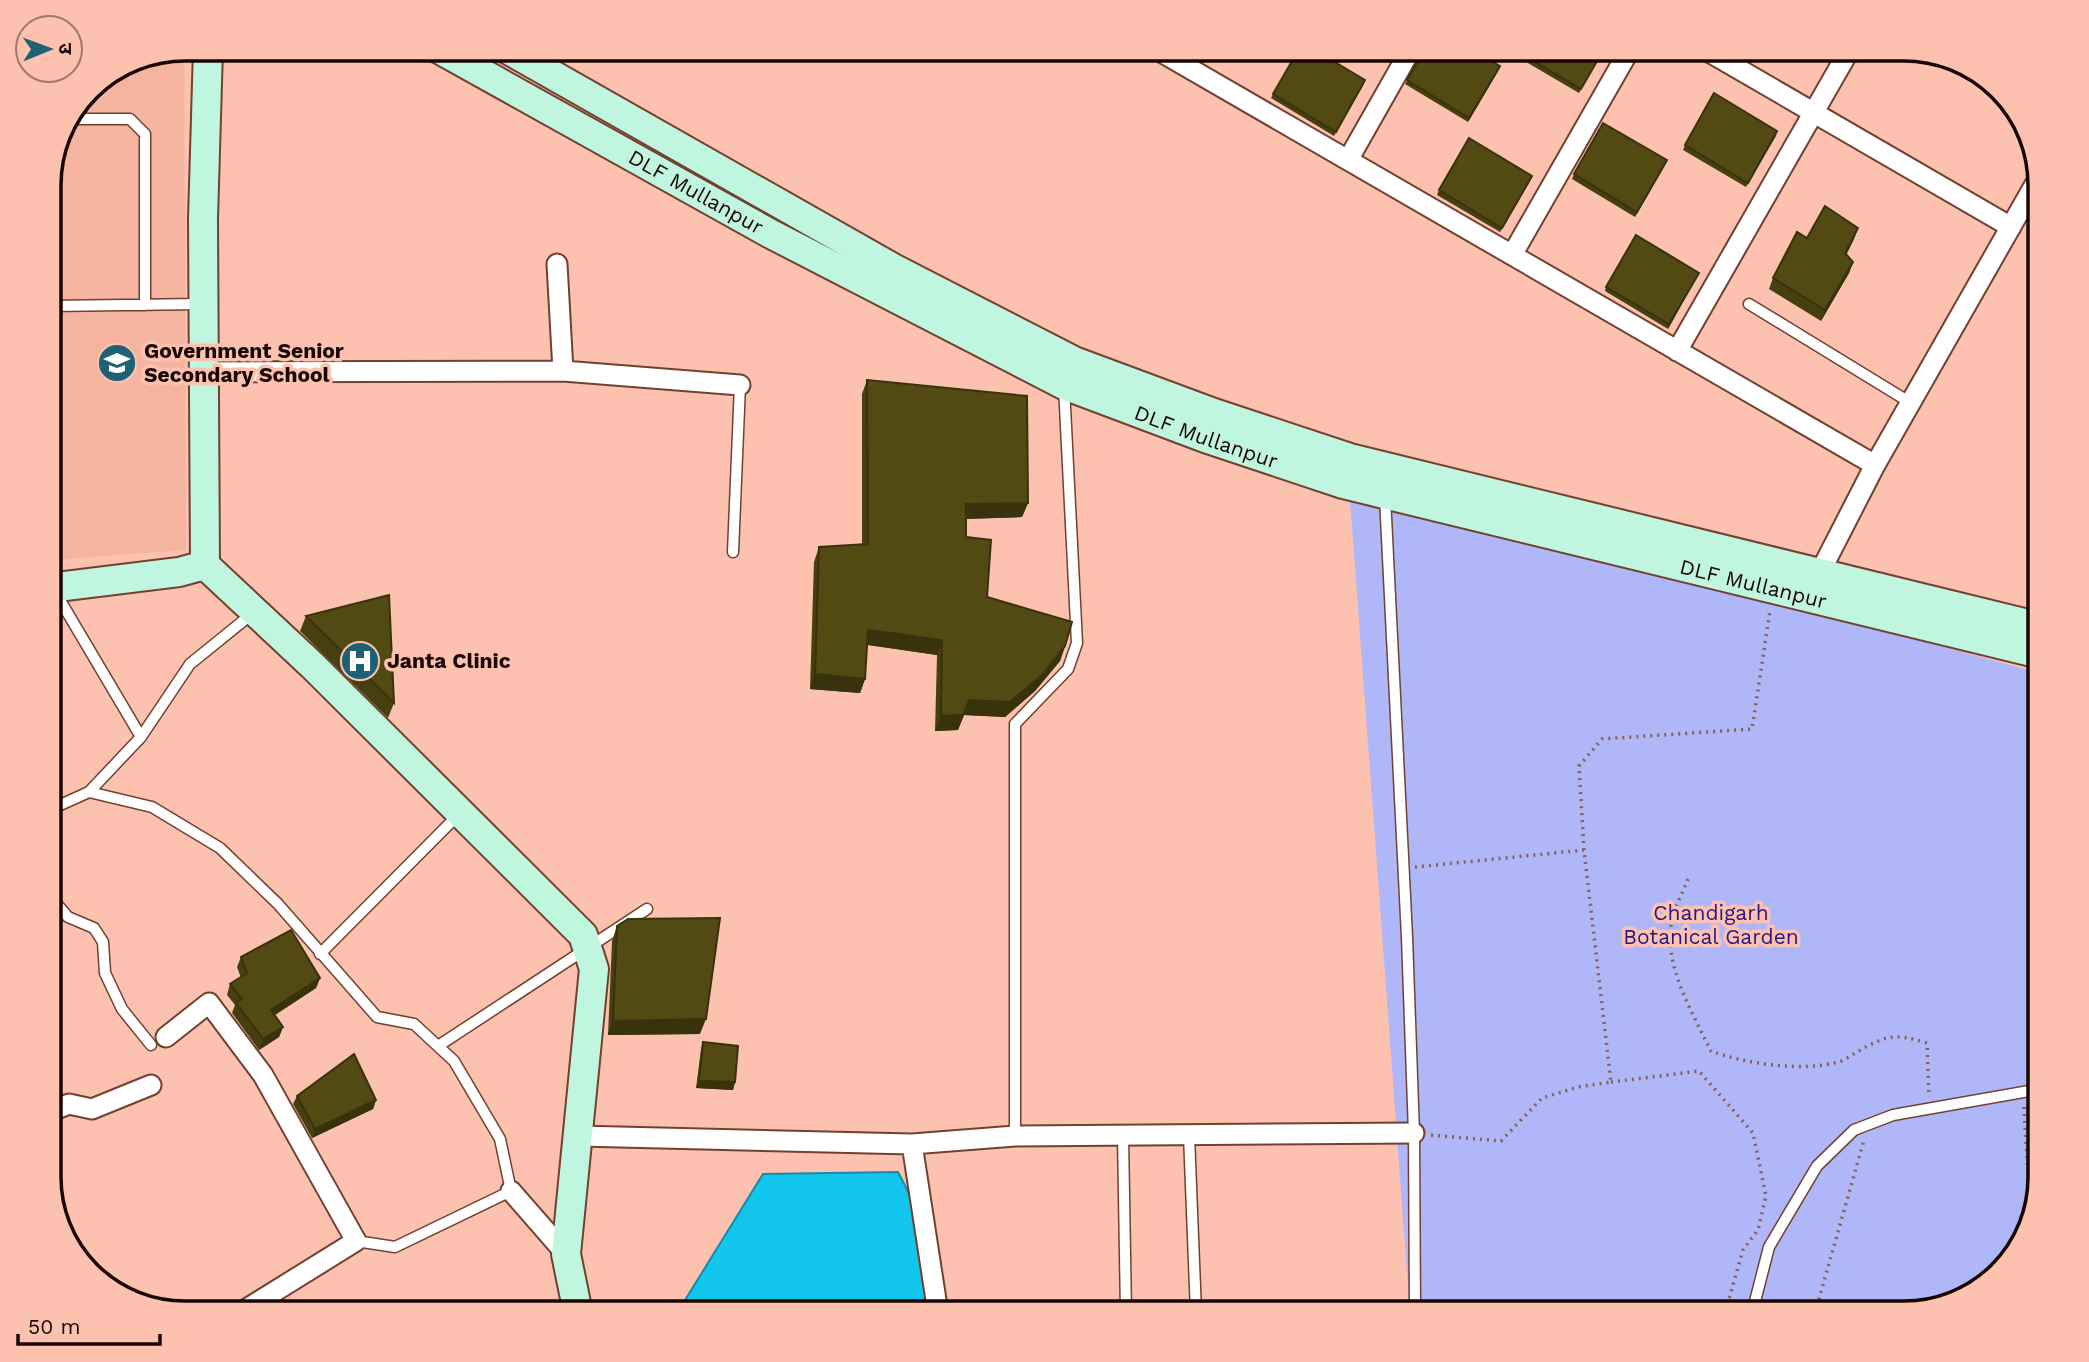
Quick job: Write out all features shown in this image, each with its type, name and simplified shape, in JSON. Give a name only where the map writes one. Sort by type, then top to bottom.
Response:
[{"type":"main road","points":[[208,62],[203,219],[206,372],[205,565],[461,812],[583,935],[594,969],[578,1136],[568,1203],[566,1254],[572,1301]]},
{"type":"main road","name":"DLF Mullanpur","points":[[462,62],[771,233],[1064,386],[1205,438],[1343,484],[1773,589],[1814,584],[2028,624]]},
{"type":"main road","name":"DLF Mullanpur","points":[[529,62],[892,268],[1074,360],[1214,412],[1350,458],[1814,584],[2028,650]]},
{"type":"main road","points":[[62,587],[179,572],[205,565]]},
{"type":"street","points":[[1188,61],[1348,160],[1875,465]]},
{"type":"street","points":[[1348,160],[1404,61]]},
{"type":"street","points":[[1512,255],[1623,61]]},
{"type":"street","points":[[1725,61],[2011,227]]},
{"type":"street","points":[[1677,351],[1843,61]]},
{"type":"street","points":[[1814,584],[1875,465],[2028,197]]},
{"type":"street","points":[[557,264],[563,370]]},
{"type":"street","points":[[206,372],[563,370],[740,385]]},
{"type":"street","points":[[158,1041],[209,1003],[263,1075],[356,1241],[259,1301]]},
{"type":"street","points":[[62,1107],[69,1104],[92,1109],[151,1085]]},
{"type":"street","points":[[578,1136],[912,1144],[1015,1136],[1414,1133]]},
{"type":"street","points":[[912,1144],[936,1301]]},
{"type":"street","points":[[511,1191],[566,1254]]},
{"type":"lane","points":[[80,119],[130,119],[145,134],[145,305]]},
{"type":"lane","points":[[62,306],[205,304]]},
{"type":"lane","points":[[1749,304],[1911,402]]},
{"type":"lane","points":[[733,552],[740,385]]},
{"type":"lane","points":[[1015,1136],[1015,724],[1068,669],[1077,643],[1064,386]]},
{"type":"lane","points":[[1385,494],[1414,1133],[1415,1301]]},
{"type":"lane","points":[[62,606],[141,737]]},
{"type":"lane","points":[[62,804],[89,792],[141,737],[190,664],[255,611]]},
{"type":"lane","points":[[89,792],[152,807],[220,848],[278,904],[377,1017],[414,1024],[454,1061],[500,1139],[511,1191],[395,1247],[356,1241]]},
{"type":"lane","points":[[320,954],[461,812]]},
{"type":"lane","points":[[438,1046],[647,909]]},
{"type":"lane","points":[[62,911],[68,918],[94,928],[103,942],[105,973],[116,997],[158,1041]]},
{"type":"lane","points":[[1755,1301],[1769,1247],[1817,1166],[1854,1130],[1893,1115],[2028,1091]]},
{"type":"lane","points":[[1189,1135],[1196,1301]]},
{"type":"lane","points":[[1123,1136],[1126,1301]]},
{"type":"path","points":[[1611,1082],[1584,850],[1578,766],[1602,739],[1752,729],[1773,589]]},
{"type":"path","points":[[1404,868],[1584,850]]},
{"type":"path","points":[[1688,879],[1671,921],[1672,957],[1688,1003],[1711,1051],[1740,1062],[1784,1065],[1839,1062],[1874,1042],[1900,1034],[1927,1043],[1930,1108]]},
{"type":"path","points":[[1414,1133],[1501,1141],[1542,1098],[1577,1087],[1699,1071],[1753,1133],[1766,1196],[1758,1230],[1743,1250],[1728,1301]]},
{"type":"path","points":[[2015,1093],[2026,1111],[2027,1190]]},
{"type":"path","points":[[1818,1301],[1868,1125]]},
{"type":"shaded area","name":"Government Senior Secondary School","points":[[177,62],[184,62],[186,550],[62,559],[62,177],[65,153],[82,116],[103,92],[138,71],[153,65]]},
{"type":"shaded area","points":[[898,1172],[930,1234],[930,1301],[684,1301],[763,1174]]},
{"type":"green space","name":"Chandigarh Botanical Garden","points":[[1349,486],[2028,670],[2028,1177],[2021,1217],[2007,1246],[1997,1259],[1973,1280],[1959,1288],[1928,1298],[1904,1301],[1409,1301]]},
{"type":"building","points":[[1292,61],[1334,61],[1365,80],[1336,132],[1273,94]]},
{"type":"building","points":[[1418,61],[1492,61],[1500,66],[1469,118],[1407,80]]},
{"type":"building","points":[[1534,61],[1597,61],[1581,89]]},
{"type":"building","points":[[1714,93],[1777,131],[1748,183],[1685,145]]},
{"type":"building","points":[[1603,123],[1667,160],[1637,212],[1574,174]]},
{"type":"building","points":[[1469,138],[1532,176],[1502,228],[1439,190]]},
{"type":"building","points":[[1825,206],[1858,228],[1845,253],[1853,262],[1825,310],[1773,278],[1797,232],[1807,238]]},
{"type":"building","points":[[1636,235],[1699,273],[1669,324],[1606,287]]},
{"type":"building","points":[[867,380],[1027,396],[1028,503],[966,504],[966,537],[991,540],[987,597],[1072,622],[1065,646],[1041,676],[1010,702],[969,700],[963,715],[941,716],[942,640],[868,630],[865,679],[815,674],[819,547],[868,544]]},
{"type":"building","points":[[389,595],[394,703],[306,616]]},
{"type":"building","points":[[720,918],[706,1019],[613,1021],[617,926],[628,919]]},
{"type":"building","points":[[291,930],[320,978],[271,1010],[283,1027],[263,1039],[236,1003],[242,999],[230,984],[247,973],[241,957]]},
{"type":"building","points":[[703,1042],[738,1046],[735,1082],[699,1081]]},
{"type":"building","points":[[354,1054],[376,1100],[315,1129],[297,1096]]},
{"type":"place","name":"Government Senior Secondary School","points":[[117,363]]},
{"type":"place","name":"Janta Clinic","points":[[360,661]]}]
